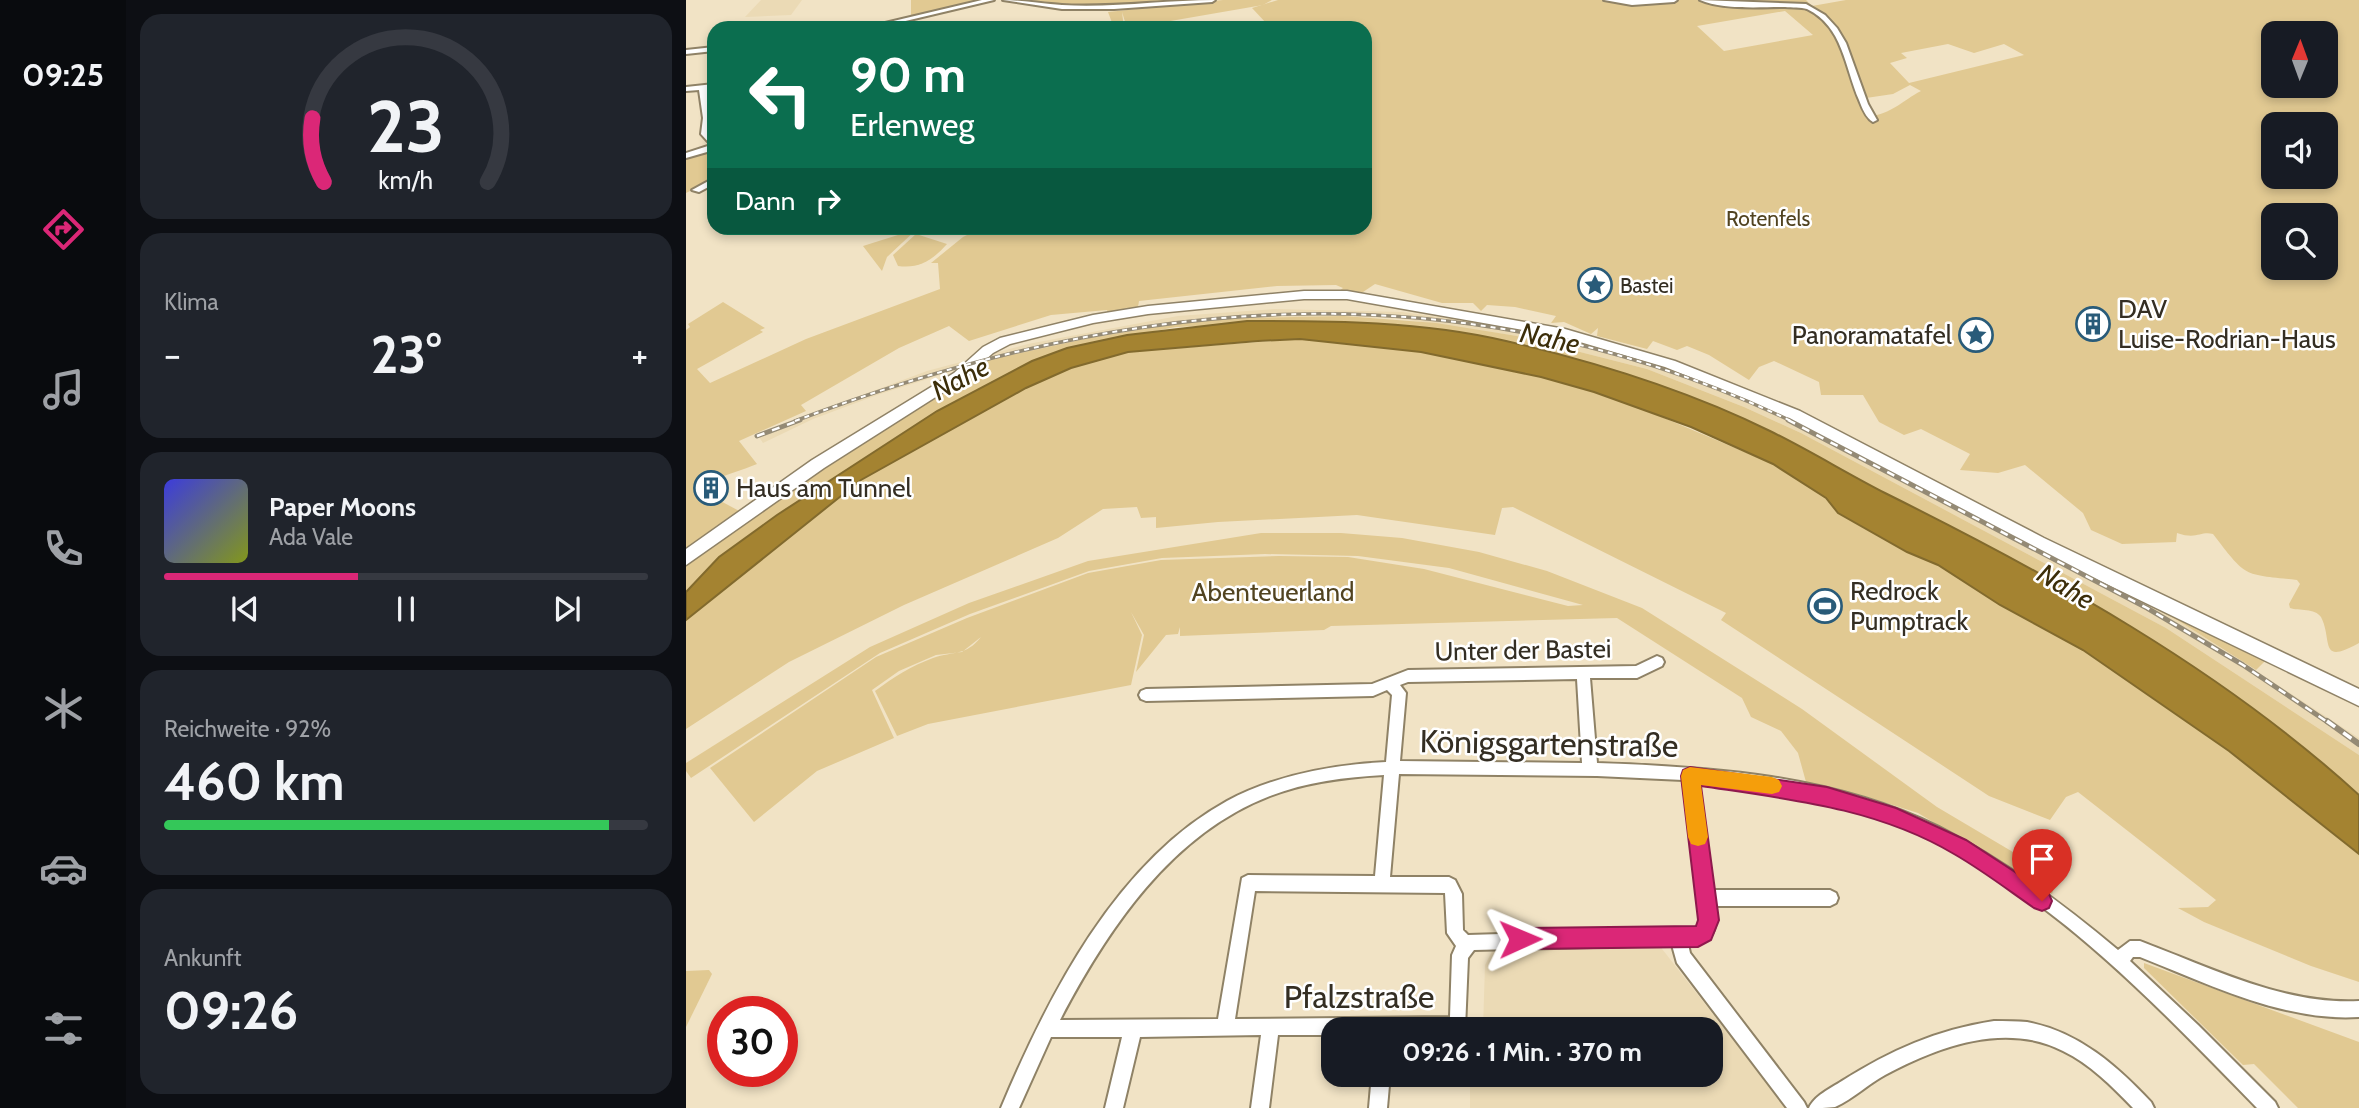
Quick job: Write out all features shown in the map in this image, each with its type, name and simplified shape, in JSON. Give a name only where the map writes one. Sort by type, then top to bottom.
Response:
[{"type":"main road","points":[[686,558],[818,464],[959,376],[988,350],[1005,341],[1056,327],[1148,310],[1304,295],[1347,295],[1565,333],[1619,347],[1722,384],[1795,415],[2038,543],[2359,698]]},
{"type":"street","points":[[899,21],[991,0]]},
{"type":"street","points":[[1006,0],[1062,7],[1114,7],[1212,0]]},
{"type":"street","points":[[1607,0],[1674,0]]},
{"type":"street","points":[[1703,0],[1731,4],[1806,6],[1813,9],[1841,33],[1861,100],[1873,120]]},
{"type":"street","points":[[686,52],[707,50]]},
{"type":"street","points":[[688,90],[707,88]]},
{"type":"street","points":[[703,89],[707,136]]},
{"type":"street","points":[[686,156],[707,148]]},
{"type":"street","points":[[696,190],[707,184]]},
{"type":"street","name":"Unter der Bastei","points":[[1146,695],[1373,690],[1408,676],[1637,672],[1657,662]]},
{"type":"street","points":[[1583,673],[1590,770]]},
{"type":"street","points":[[1382,884],[1399,693],[1389,683]]},
{"type":"street","name":"Königsgartenstraße","points":[[1010,1108],[1071,984],[1122,905],[1151,871],[1203,825],[1234,805],[1295,781],[1332,773],[1393,770],[1590,770],[1690,776],[1827,796],[1929,830],[1991,865],[2118,961],[2269,1108]]},
{"type":"street","points":[[1225,1027],[1248,883],[1449,885],[1454,894],[1455,933],[1466,945],[1475,940],[1493,939],[1678,937],[1704,933],[1709,920],[1690,776]]},
{"type":"street","points":[[1706,898],[1830,898]]},
{"type":"street","points":[[1678,937],[1683,957],[1798,1108]]},
{"type":"street","name":"Pfalzstraße","points":[[1458,1017],[1460,956],[1466,945]]},
{"type":"street","points":[[2118,961],[2130,949],[2140,949],[2291,1001],[2329,1010],[2359,1009]]},
{"type":"street","points":[[1260,1108],[1271,1027]]},
{"type":"street","name":"Pfalzstraße","points":[[1048,1029],[1321,1027]]},
{"type":"street","points":[[1114,1108],[1133,1028]]},
{"type":"street","points":[[1818,1108],[1876,1070],[1917,1051],[1972,1031],[2010,1029],[2035,1032],[2078,1049],[2098,1063],[2145,1108]]},
{"type":"street","points":[[1378,1108],[1380,1087]]},
{"type":"shaded area","points":[[761,0],[802,0],[791,15],[745,17]]},
{"type":"shaded area","points":[[1275,309],[1402,312],[1519,328],[1587,343],[1655,363],[1746,398],[1810,427],[2182,623],[2359,738],[2359,755],[2166,628],[1801,433],[1744,407],[1647,369],[1517,336],[1402,319],[1344,316],[1243,318],[1180,323],[1089,338],[988,360],[880,394],[813,419],[763,443],[757,434],[927,371],[1028,344],[1178,316]]},
{"type":"shaded area","points":[[1247,321],[1345,322],[1474,334],[1574,358],[1641,378],[1739,416],[2072,592],[2133,628],[2250,706],[2306,749],[2359,795],[2359,854],[2229,751],[2083,650],[2000,605],[1938,565],[1907,552],[1838,513],[1826,498],[1773,464],[1691,427],[1594,392],[1541,377],[1421,352],[1300,339],[1128,352],[1071,368],[1026,388],[861,480],[686,620],[686,592],[719,557],[777,515],[937,411],[1032,361],[1067,348],[1127,335]]},
{"type":"shaded area","points":[[1659,945],[1715,1017],[1483,1017],[1485,965],[1492,951]]},
{"type":"shaded area","points":[[1723,1027],[1786,1108],[1470,1108],[1470,1087],[1723,1087]]},
{"type":"green space","points":[[911,0],[982,0],[911,17]]},
{"type":"green space","points":[[1015,0],[1196,0],[1106,5]]},
{"type":"green space","points":[[1223,0],[1272,0],[1263,5],[1170,21],[1125,21],[1122,12],[1123,21],[1111,21],[1108,12]]},
{"type":"green space","name":"Rotenfels","points":[[1278,0],[1806,0],[1812,6],[1846,0],[2359,0],[2359,643],[2337,652],[2332,651],[2321,617],[2311,611],[2290,608],[2289,604],[2300,584],[2297,580],[2247,571],[2233,559],[2213,534],[2189,536],[2177,533],[2176,542],[2122,544],[2091,530],[2083,513],[2025,465],[1998,473],[1960,470],[1970,454],[1921,429],[1904,435],[1879,422],[1863,395],[1821,395],[1819,382],[1774,361],[1759,367],[1749,380],[1709,355],[1687,346],[1677,350],[1653,341],[1647,349],[1597,336],[1598,328],[1591,334],[1564,322],[1551,323],[1556,316],[1515,307],[1487,305],[1481,311],[1473,303],[1442,303],[1375,284],[1363,292],[1339,291],[1343,288],[1336,285],[1277,286],[1139,301],[1138,307],[1108,313],[1107,310],[1051,315],[969,341],[949,326],[899,348],[801,405],[806,411],[739,441],[757,464],[720,478],[700,490],[743,513],[686,553],[688,324],[723,302],[765,328],[760,330],[763,332],[697,369],[710,383],[806,339],[940,289],[938,263],[931,263],[967,235],[1372,235],[1372,21],[1264,21],[1252,8]],"holes":[[[1785,11],[1813,35],[1724,51],[1697,26]],[[1948,44],[1974,53],[2004,44],[2024,55],[1909,83],[1890,63],[1907,58],[1901,53]],[[1910,85],[1921,91],[1893,109],[1873,116],[1866,98],[1893,94]]]},
{"type":"green space","points":[[707,151],[707,182],[686,193],[686,158]]},
{"type":"green space","points":[[898,235],[911,235],[887,257],[882,271],[863,246]]},
{"type":"green space","points":[[915,235],[947,244],[936,255],[913,266],[898,266],[893,255]]},
{"type":"green space","points":[[1344,316],[1436,323],[1517,336],[1647,369],[1744,407],[1801,433],[2166,628],[2359,755],[2359,795],[2306,749],[2250,706],[2132,628],[2010,557],[1785,438],[1674,390],[1607,368],[1540,349],[1442,329],[1345,322],[1247,321],[1226,325],[1176,327],[1067,348],[1032,361],[937,411],[777,515],[719,557],[686,592],[686,564],[809,476],[988,360],[1089,338],[1180,323],[1243,318]]},
{"type":"green space","points":[[1300,339],[1421,352],[1541,377],[1624,401],[1773,464],[1826,498],[1838,513],[1907,552],[1938,565],[2000,605],[2083,650],[2229,751],[2359,854],[2359,982],[2311,966],[2204,922],[2178,908],[2208,907],[2216,900],[2078,792],[2066,797],[2050,820],[1989,796],[1721,620],[1726,613],[1513,507],[1502,508],[1495,535],[1357,515],[1156,528],[1156,517],[1141,518],[1137,507],[1103,509],[1058,538],[904,605],[789,662],[686,729],[686,620],[861,480],[1026,388],[1071,368],[1128,352]]},
{"type":"green space","name":"Abenteuerland","points":[[1261,533],[1341,533],[1402,538],[1479,552],[1547,571],[1642,608],[1802,709],[1937,807],[2057,878],[2052,894],[1918,813],[1861,795],[1806,782],[1798,753],[1781,731],[1751,717],[1742,698],[1617,618],[1331,626],[1324,630],[1180,636],[1180,627],[1178,634],[1166,635],[1136,672],[1144,635],[1131,612],[1142,635],[1131,685],[928,724],[897,736],[875,691],[917,665],[956,653],[936,655],[899,671],[872,690],[894,738],[817,771],[754,822],[710,768],[876,657],[967,618],[1088,573],[1161,560],[1279,556],[1348,557],[1424,569],[1568,606],[1583,605],[1449,568],[1358,556],[1265,554],[1162,558],[1089,571],[970,614],[880,653],[691,778],[686,771],[686,763],[870,647],[969,603],[1088,561]]},
{"type":"green space","points":[[2094,575],[2270,656],[2256,670],[2182,623]]},
{"type":"green space","points":[[2144,963],[2359,1042],[2359,1108],[2298,1108],[2254,1064],[2243,1065],[2144,968]]},
{"type":"green space","points":[[709,970],[712,974],[686,1027],[686,971]]},
{"type":"railway","points":[[795,421],[920,378],[1045,345],[1170,324],[1294,314],[1419,318],[1543,336],[1667,370],[1791,421]]},
{"type":"railway","points":[[757,436],[800,420]]},
{"type":"railway","points":[[1788,420],[2147,608],[2243,665],[2329,723]]},
{"type":"railway","points":[[2327,721],[2359,744]]},
{"type":"slow traffic","points":[[1698,837],[1690,776],[1772,786]]},
{"type":"place","name":"Bastei","points":[[1595,285]]},
{"type":"place","name":"DAV Luise-Rodrian-Haus","points":[[2093,324]]},
{"type":"place","name":"Panoramatafel","points":[[1976,335]]},
{"type":"place","name":"Haus am Tunnel","points":[[711,488]]},
{"type":"place","name":"Redrock Pumptrack","points":[[1825,606]]},
{"type":"route","points":[[1520,939],[1698,936],[1704,933],[1709,920],[1690,776],[1739,781],[1827,796],[1896,817],[1959,846],[2042,901]]},
{"type":"water label","name":"Nahe","points":[[1550,338]]},
{"type":"water label","name":"Nahe","points":[[960,378]]},
{"type":"water label","name":"Nahe","points":[[2066,586]]}]
